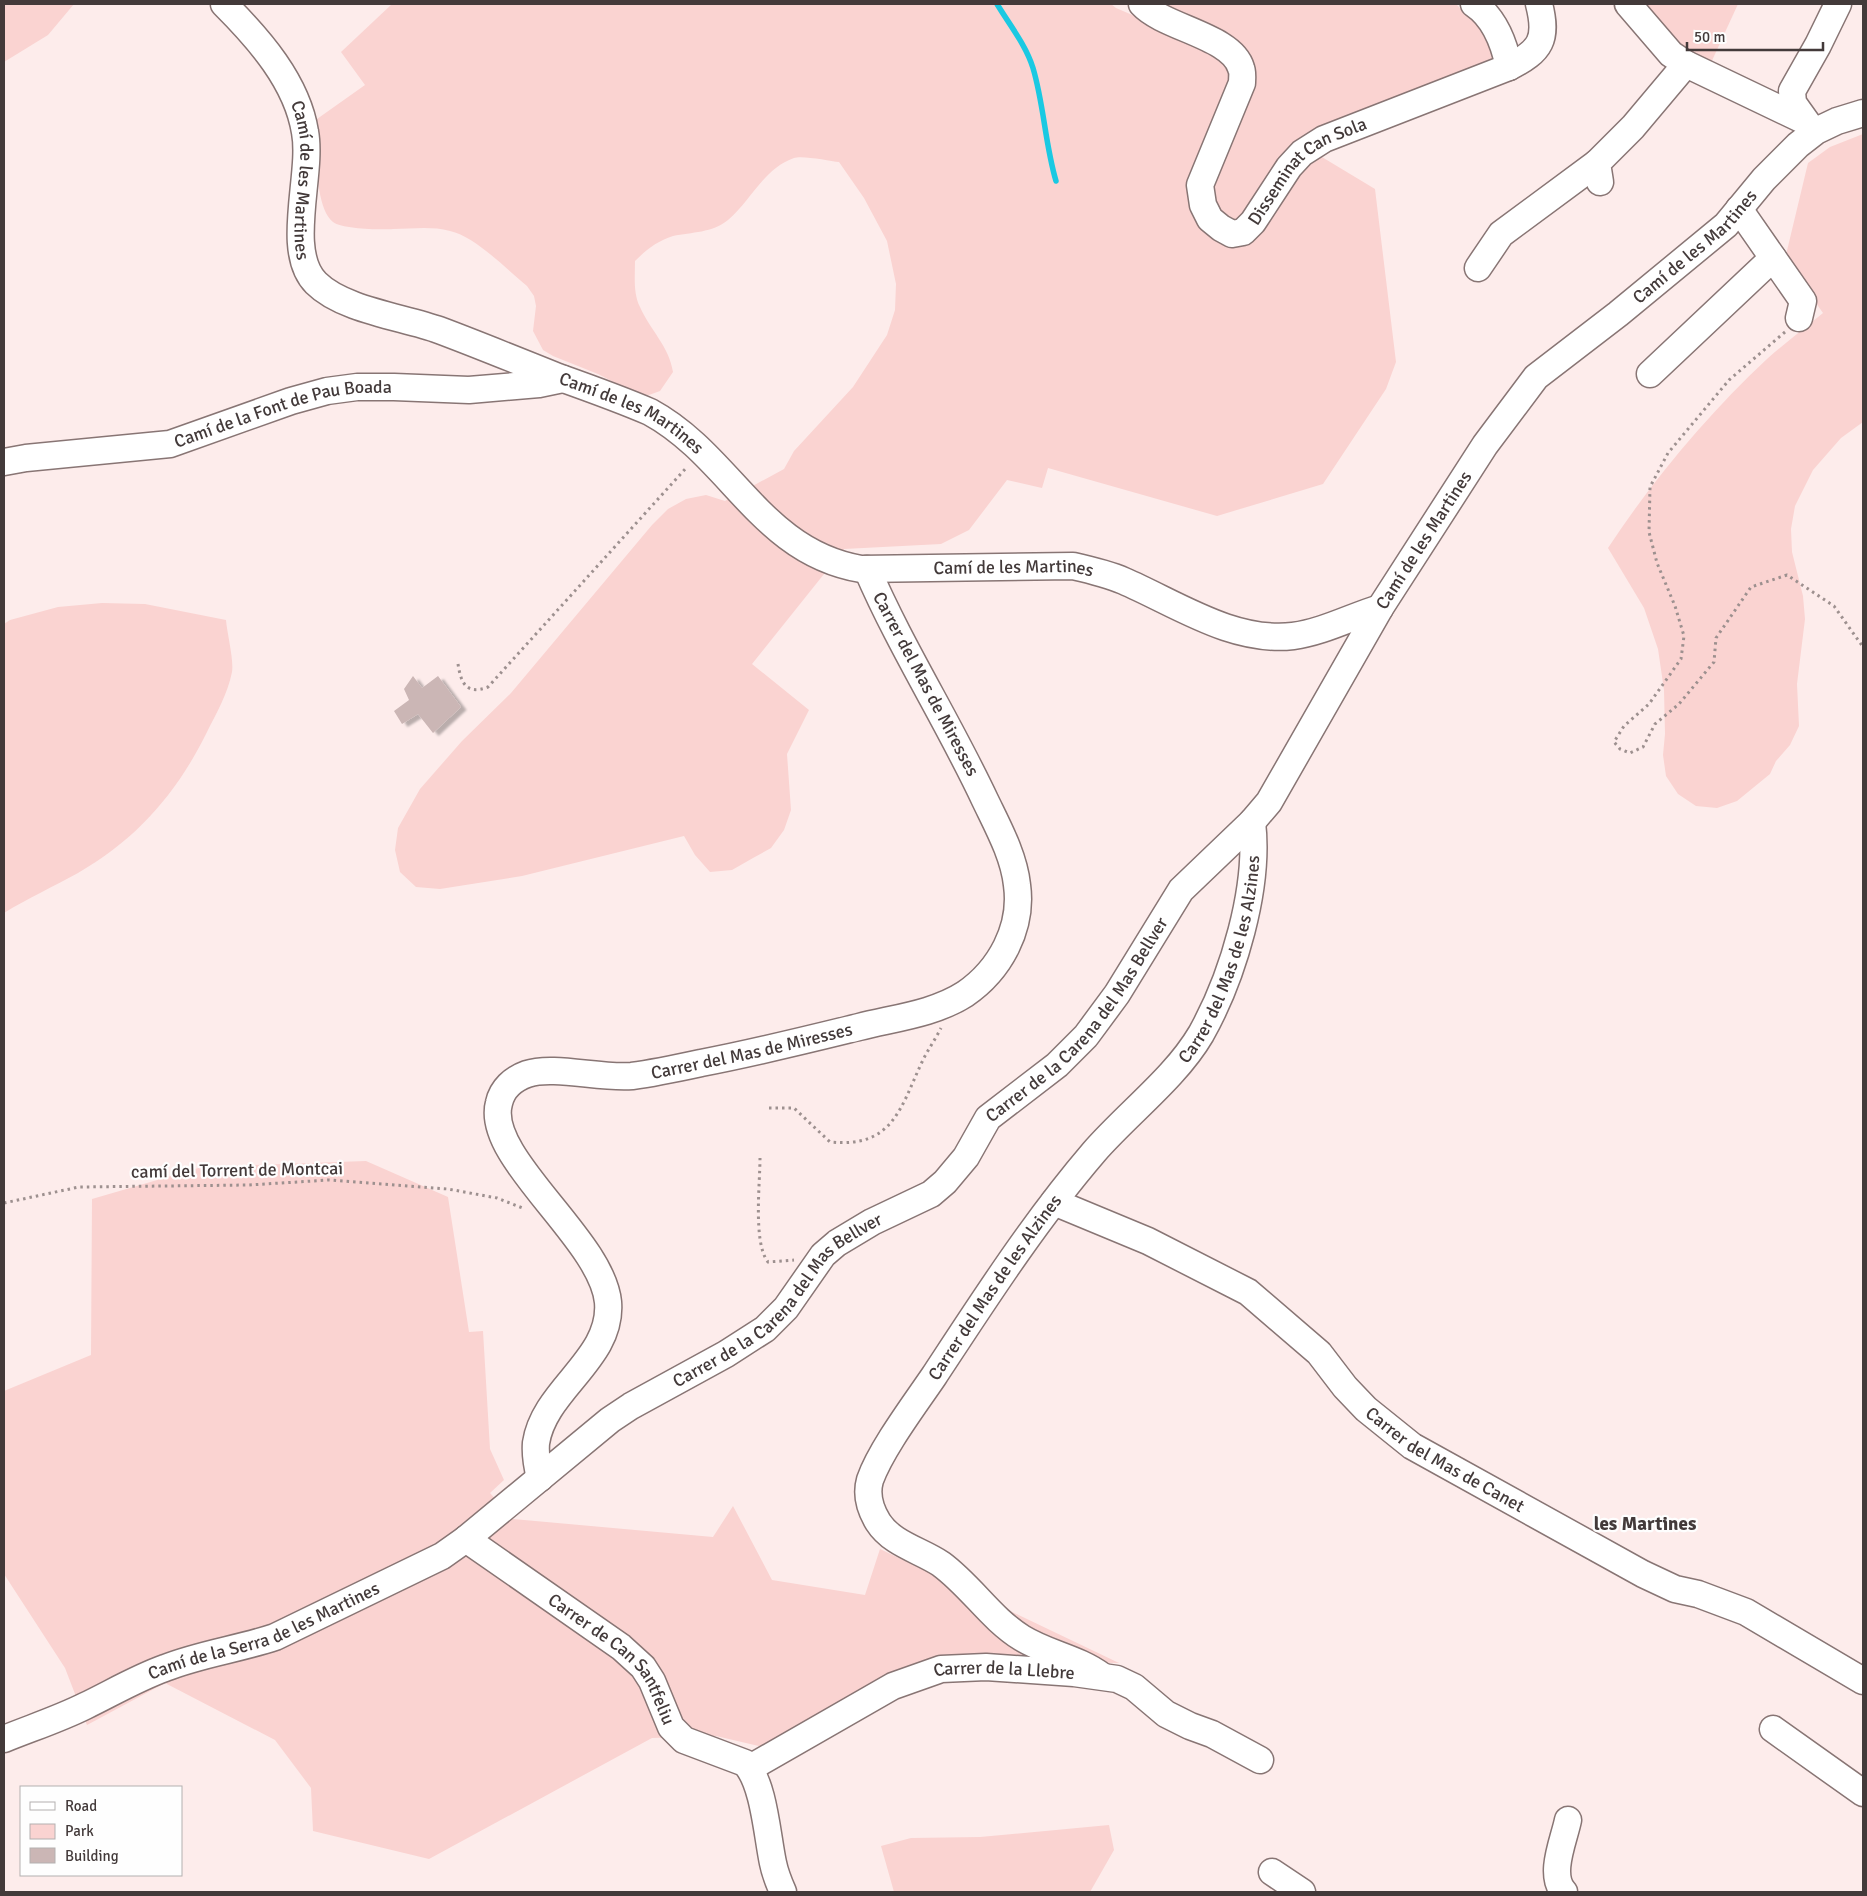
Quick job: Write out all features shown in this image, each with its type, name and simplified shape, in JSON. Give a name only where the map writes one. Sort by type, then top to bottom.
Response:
[{"type":"street","name":"Camí de les Martines","points":[[224,4],[253,34],[270,57],[287,83],[299,108],[306,134],[302,255],[307,270],[315,282],[327,292],[354,304],[437,330],[650,412],[671,424],[786,537],[804,549],[844,566],[867,569],[1073,566],[1100,572],[1124,581],[1225,626],[1274,637],[1294,636],[1326,628],[1380,608],[1485,445],[1536,377],[1726,225],[1809,126],[1837,121],[1863,113]]},
{"type":"street","name":"Disseminat Can Sola","points":[[1142,4],[1148,11],[1217,44],[1234,55],[1241,68],[1242,83],[1200,185],[1204,205],[1210,219],[1220,228],[1232,234],[1244,232],[1253,222],[1289,167],[1302,153],[1324,139],[1509,67],[1529,57],[1538,47],[1543,31],[1539,4]]},
{"type":"street","points":[[1474,4],[1482,9],[1495,26],[1505,48],[1509,67]]},
{"type":"street","points":[[1628,4],[1671,54],[1686,64],[1809,126]]},
{"type":"street","points":[[1809,126],[1793,103],[1792,91],[1838,4]]},
{"type":"street","points":[[1478,268],[1501,234],[1599,173],[1633,127],[1686,64]]},
{"type":"street","points":[[1739,210],[1803,300],[1799,318]]},
{"type":"street","points":[[1650,374],[1773,258]]},
{"type":"street","name":"Camí de la Font de Pau Boada","points":[[4,462],[26,458],[170,444],[291,401],[357,387],[468,390],[538,384],[564,379]]},
{"type":"street","name":"Carrer del Mas de Miresses","points":[[540,1478],[535,1454],[537,1438],[542,1424],[557,1398],[599,1342],[607,1317],[608,1300],[591,1257],[512,1153],[502,1134],[497,1112],[499,1101],[505,1089],[514,1080],[539,1072],[570,1073],[599,1077],[631,1076],[670,1069],[808,1040],[943,1006],[976,986],[989,973],[999,962],[1013,930],[1019,900],[1014,863],[957,741],[898,636],[867,569]]},
{"type":"street","name":"Carrer de la Carena del Mas Bellver","points":[[512,1501],[610,1420],[631,1406],[706,1366],[765,1329],[786,1308],[814,1268],[831,1248],[872,1222],[931,1194],[945,1182],[966,1157],[988,1118],[1057,1065],[1086,1036],[1117,994],[1181,890],[1252,822],[1269,802],[1380,608]]},
{"type":"street","name":"Carrer del Mas de les Alzines","points":[[1102,1676],[1086,1666],[1022,1638],[943,1566],[887,1534],[871,1508],[868,1494],[870,1482],[895,1435],[1038,1221],[1121,1122],[1180,1064],[1200,1035],[1221,989],[1244,922],[1253,861],[1252,822]]},
{"type":"street","name":"Carrer del Mas de Canet","points":[[1054,1202],[1148,1241],[1248,1292],[1304,1338],[1366,1409],[1412,1446],[1643,1574],[1675,1589],[1698,1594],[1746,1612],[1863,1681]]},
{"type":"street","name":"Camí de la Serra de les Martines","points":[[4,1739],[86,1706],[120,1687],[163,1668],[187,1659],[247,1647],[275,1637],[442,1556],[512,1501]]},
{"type":"street","name":"Carrer de Can Santfeliu","points":[[466,1539],[622,1647],[643,1667],[652,1680],[671,1728],[684,1740],[745,1763],[750,1768]]},
{"type":"street","name":"Carrer de la Llebre","points":[[750,1768],[893,1686],[941,1670],[986,1666],[1102,1676],[1117,1679],[1134,1687],[1166,1714],[1212,1734],[1260,1760]]},
{"type":"street","points":[[1773,1728],[1863,1793]]},
{"type":"street","points":[[750,1768],[757,1784],[774,1866],[783,1892]]},
{"type":"street","points":[[1564,1892],[1560,1888],[1556,1872],[1568,1820]]},
{"type":"street","points":[[1272,1872],[1302,1892]]},
{"type":"path","points":[[1799,318],[1771,345],[1729,380],[1668,453],[1650,487],[1649,532],[1657,563],[1675,606],[1684,636],[1681,659],[1649,704],[1624,726],[1614,742],[1620,749],[1630,753],[1643,747],[1655,724],[1679,704],[1714,662],[1716,638],[1751,587],[1787,575],[1834,606],[1863,647]]},
{"type":"path","points":[[458,664],[459,675],[469,688],[474,691],[488,687],[701,452]]},
{"type":"path","points":[[769,1108],[794,1108],[830,1142],[861,1141],[873,1136],[898,1117],[922,1061],[956,999]]},
{"type":"path","points":[[760,1158],[762,1255],[768,1262],[779,1263],[831,1248]]},
{"type":"path","name":"camí del Torrent de Montcai","points":[[4,1203],[79,1187],[249,1184],[329,1180],[448,1189],[497,1198],[529,1210],[558,1216]]},
{"type":"green space","points":[[4,4],[74,4],[48,35],[4,62]]},
{"type":"green space","points":[[392,4],[1111,4],[1144,20],[1156,4],[1456,4],[1488,36],[1494,61],[1297,142],[1375,189],[1396,362],[1386,389],[1323,484],[1217,516],[1048,468],[1042,488],[1007,480],[969,530],[941,544],[844,549],[752,664],[809,710],[787,754],[791,810],[784,830],[771,848],[732,870],[710,872],[695,855],[684,836],[522,876],[440,889],[416,887],[400,872],[395,850],[398,828],[420,789],[462,741],[511,693],[652,525],[668,509],[686,499],[706,495],[725,501],[784,469],[794,451],[853,387],[887,335],[895,310],[896,284],[887,241],[864,198],[839,162],[798,157],[783,163],[766,177],[736,212],[722,224],[709,230],[673,236],[662,240],[635,261],[635,284],[638,302],[668,354],[673,372],[660,391],[649,395],[637,394],[598,374],[553,356],[543,350],[533,331],[536,306],[534,296],[527,286],[490,254],[470,240],[460,234],[436,229],[380,229],[344,226],[333,222],[327,214],[319,189],[317,119],[365,85],[341,52]]},
{"type":"green space","points":[[1637,4],[1738,4],[1710,65],[1678,46]]},
{"type":"green space","points":[[1863,134],[1863,422],[1841,438],[1813,470],[1795,506],[1791,529],[1792,552],[1803,596],[1805,619],[1797,684],[1799,726],[1790,745],[1776,761],[1770,774],[1737,801],[1717,808],[1696,806],[1678,794],[1666,776],[1663,755],[1665,734],[1664,690],[1658,649],[1644,608],[1608,548],[1662,473],[1723,402],[1767,359],[1823,313],[1785,259],[1808,163],[1830,147]]},
{"type":"green space","points":[[102,603],[145,604],[226,620],[232,667],[228,688],[207,732],[182,775],[169,794],[137,830],[99,860],[4,913],[4,624],[10,620],[58,607]]},
{"type":"green space","points":[[366,1161],[448,1197],[469,1332],[483,1331],[490,1449],[504,1480],[490,1493],[513,1519],[713,1537],[733,1506],[772,1580],[865,1595],[880,1549],[1119,1663],[951,1660],[763,1747],[716,1736],[652,1738],[429,1859],[313,1831],[311,1788],[275,1740],[165,1683],[87,1725],[65,1668],[4,1574],[4,1391],[91,1355],[92,1199],[202,1167]]},
{"type":"green space","points":[[1109,1825],[1114,1850],[1090,1892],[894,1892],[881,1846],[911,1838],[980,1837]]},
{"type":"building","points":[[413,676],[422,688],[438,676],[461,707],[433,733],[418,714],[402,724],[394,711],[409,700],[404,689]]},
{"type":"waterway","points":[[997,4],[1030,59],[1040,96],[1049,153],[1056,181]]},
{"type":"district","name":"les Martines","points":[[1645,1524]]}]
